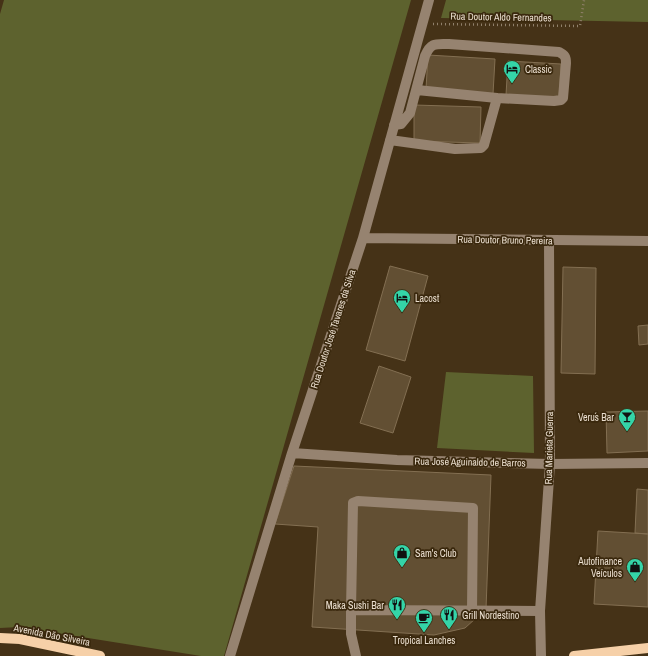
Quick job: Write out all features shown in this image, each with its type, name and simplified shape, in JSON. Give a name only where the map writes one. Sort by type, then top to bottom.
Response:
[{"type":"main road","name":"Avenida Dão Silveira","points":[[0,638],[20,639],[100,656]]},
{"type":"main road","points":[[574,656],[648,648]]},
{"type":"street","name":"Rua Doutor José Tavares da Silva","points":[[230,656],[292,453],[363,238],[429,0]]},
{"type":"street","points":[[394,125],[401,124],[410,113],[428,49],[436,44],[559,52],[564,54],[566,63],[563,98],[561,100],[554,101],[497,98],[417,90]]},
{"type":"street","points":[[390,140],[455,149],[481,148],[484,145],[497,98]]},
{"type":"street","name":"Rua Doutor Bruno Pereira","points":[[363,238],[648,241]]},
{"type":"street","name":"Rua Marieta Guerra","points":[[541,656],[540,611],[550,464],[549,240]]},
{"type":"street","name":"Rua José Aguinaldo de Barros","points":[[292,453],[397,460],[550,464],[648,464]]},
{"type":"street","points":[[356,656],[351,634],[351,610],[353,503],[358,501],[473,508],[472,611]]},
{"type":"street","points":[[351,610],[540,611]]},
{"type":"path","name":"Rua Doutor Aldo Fernandes","points":[[422,24],[580,26],[584,0]]},
{"type":"green space","points":[[4,0],[411,0],[224,656],[201,656],[19,627],[0,628],[0,14]]},
{"type":"green space","points":[[446,0],[648,0],[648,22],[441,18]]},
{"type":"green space","points":[[446,372],[533,376],[534,453],[437,448]]},
{"type":"building","points":[[428,55],[495,59],[493,94],[426,89]]},
{"type":"building","points":[[508,61],[561,64],[559,98],[506,95]]},
{"type":"building","points":[[414,105],[481,107],[480,143],[414,141]]},
{"type":"building","points":[[390,266],[428,276],[405,361],[366,350]]},
{"type":"building","points":[[563,267],[596,268],[595,374],[561,373]]},
{"type":"building","points":[[648,325],[648,344],[639,345],[638,326]]},
{"type":"building","points":[[379,366],[411,377],[393,433],[360,423]]},
{"type":"building","name":"Veru´s Bar","points":[[648,411],[648,451],[607,453],[606,412]]},
{"type":"building","name":"Sam's Club","points":[[294,466],[491,475],[486,609],[465,628],[434,635],[312,627],[318,527],[275,524]]},
{"type":"building","points":[[637,489],[648,490],[648,534],[635,533]]},
{"type":"building","points":[[598,531],[648,534],[648,607],[594,604]]},
{"type":"place","name":"Classic","points":[[512,84]]},
{"type":"place","name":"Lacost","points":[[402,313]]},
{"type":"place","name":"Veru´s Bar","points":[[627,432]]},
{"type":"place","name":"Sam's Club","points":[[402,568]]},
{"type":"place","name":"Autofinance Veículos","points":[[635,582]]},
{"type":"place","name":"Maka Sushi Bar","points":[[397,620]]},
{"type":"place","name":"Grill Nordestino","points":[[449,630]]},
{"type":"place","name":"Tropical Lanches","points":[[424,633]]}]
